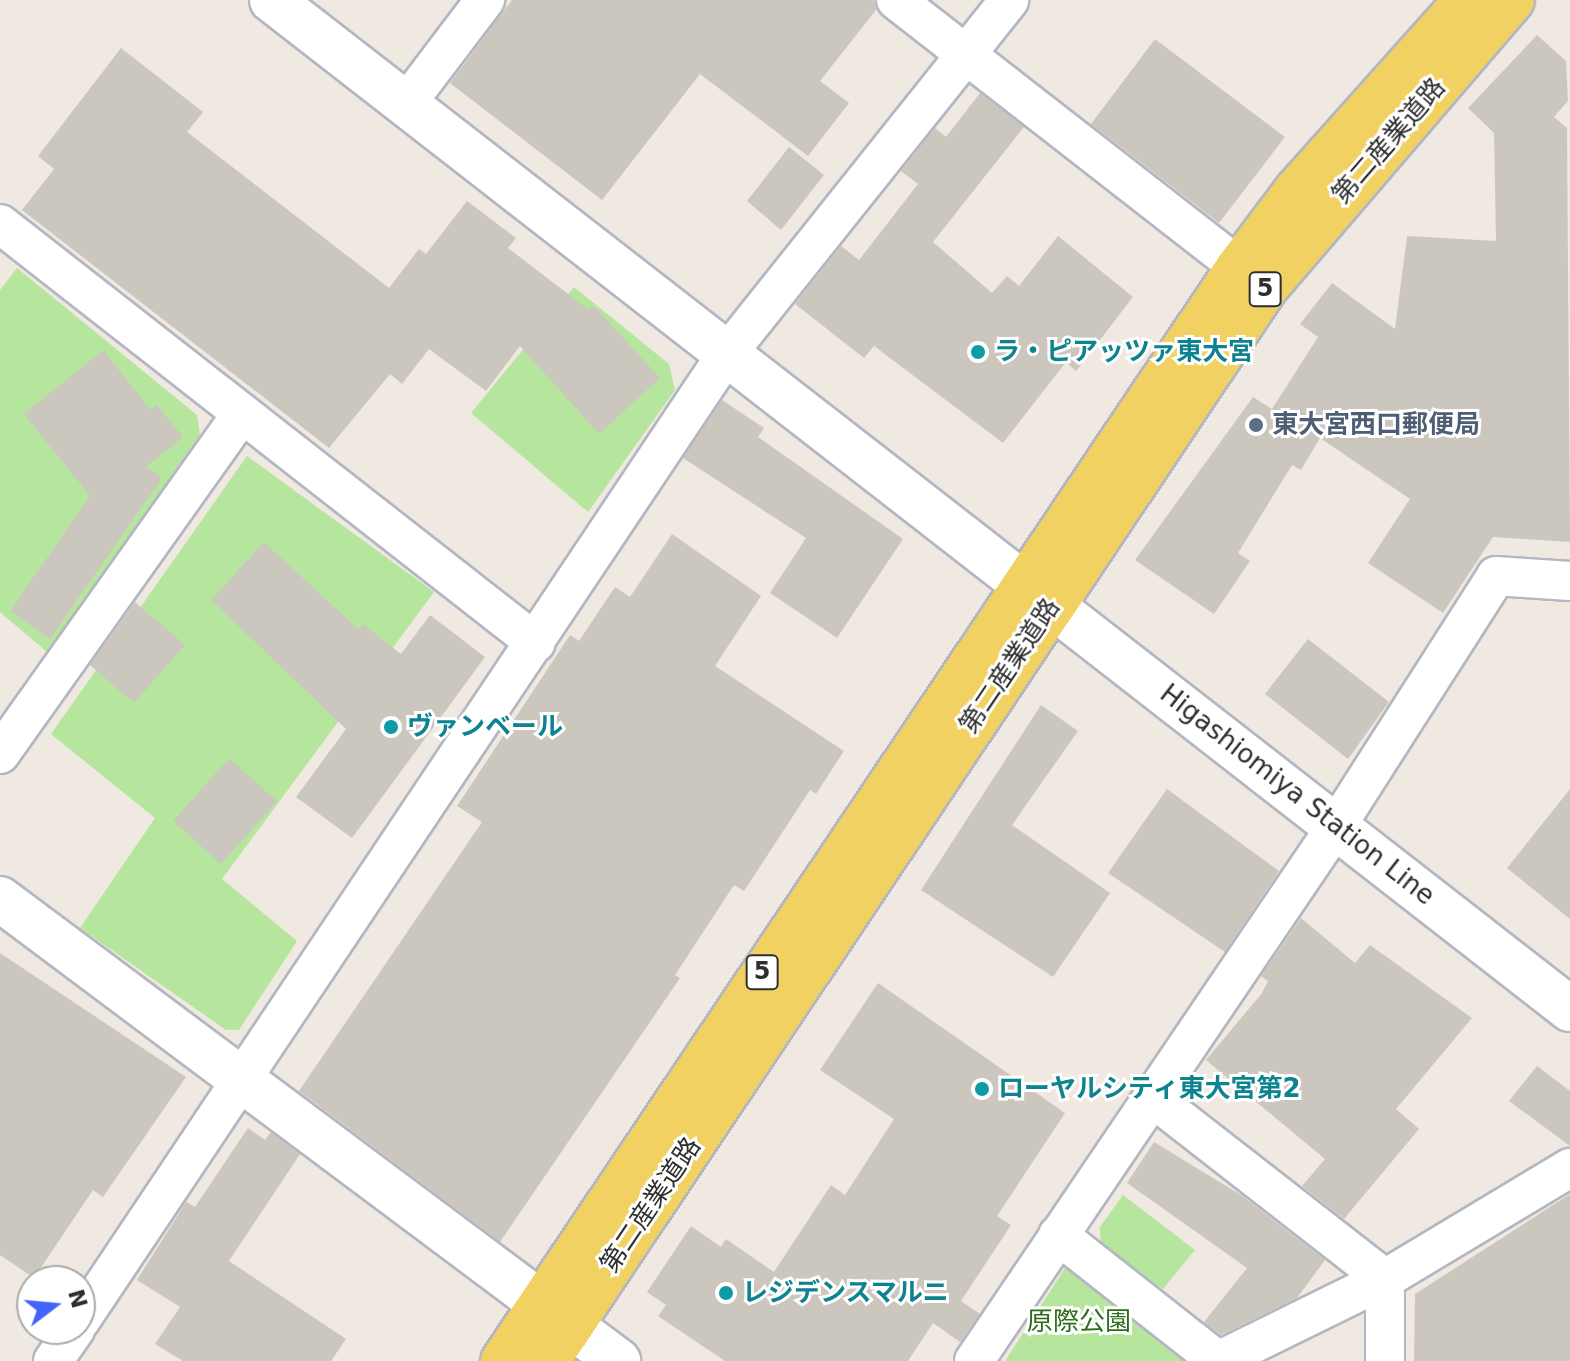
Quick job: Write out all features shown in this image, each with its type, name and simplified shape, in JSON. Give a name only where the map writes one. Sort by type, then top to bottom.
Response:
[{"type":"main road","name":"第二産業道路","points":[[503,1361],[552,1331],[1036,594],[1252,277],[1297,190],[1467,0]]},
{"type":"main road","name":"第二産業道路","points":[[1252,277],[1512,0]]},
{"type":"street","name":"Higashiomiya Station Line","points":[[272,0],[1570,1009]]},
{"type":"street","points":[[406,104],[485,0]]},
{"type":"street","points":[[896,0],[1252,277]]},
{"type":"street","points":[[96,1298],[246,1080],[726,355],[1009,0]]},
{"type":"street","points":[[0,224],[536,643]]},
{"type":"street","points":[[0,754],[242,414]]},
{"type":"street","points":[[974,1361],[1337,825],[1496,576],[1570,581]]},
{"type":"street","points":[[0,899],[246,1080],[552,1331],[618,1361]]},
{"type":"street","points":[[1154,1099],[1385,1279]]},
{"type":"street","points":[[1058,1235],[1218,1361],[1385,1279],[1570,1168]]},
{"type":"street","points":[[1385,1279],[1385,1361]]},
{"type":"green space","points":[[17,268],[197,415],[200,435],[47,652],[0,612],[0,290]]},
{"type":"green space","points":[[574,287],[669,364],[675,390],[588,512],[471,413]]},
{"type":"green space","points":[[247,456],[434,592],[222,879],[297,941],[239,1030],[226,1030],[80,928],[155,818],[51,734]]},
{"type":"green space","points":[[1123,1195],[1195,1250],[1163,1289],[1101,1247],[1100,1227]]},
{"type":"green space","name":"原際公園","points":[[1067,1265],[1203,1361],[1005,1361]]},
{"type":"building","points":[[512,0],[874,0],[876,10],[820,81],[849,103],[808,156],[700,74],[602,200],[450,83]]},
{"type":"building","points":[[1537,35],[1566,61],[1568,101],[1554,117],[1567,128],[1570,542],[1493,537],[1443,613],[1368,563],[1410,499],[1320,438],[1301,470],[1292,465],[1238,553],[1250,561],[1214,614],[1135,560],[1253,397],[1272,409],[1318,337],[1300,324],[1332,283],[1395,329],[1407,236],[1496,241],[1494,133],[1468,108]]},
{"type":"building","points":[[1155,39],[1285,137],[1219,223],[1091,124]]},
{"type":"building","points":[[121,48],[203,112],[187,132],[389,288],[419,249],[426,254],[467,201],[516,238],[508,248],[589,310],[594,306],[660,378],[599,434],[520,346],[486,391],[429,349],[402,384],[390,374],[329,448],[22,210],[54,169],[38,156]]},
{"type":"building","points":[[980,93],[1024,127],[933,242],[992,293],[1007,276],[1019,286],[1058,236],[1133,297],[1076,371],[1066,362],[1003,443],[874,346],[864,358],[795,304],[841,246],[859,260],[918,184],[901,171],[935,128],[946,137]]},
{"type":"building","points":[[789,147],[824,175],[781,230],[747,201]]},
{"type":"building","points":[[103,350],[151,410],[157,405],[183,437],[146,467],[162,478],[50,639],[10,611],[90,496],[24,414]]},
{"type":"building","points":[[722,400],[764,428],[758,437],[903,539],[837,638],[770,593],[806,538],[683,458]]},
{"type":"building","points":[[672,534],[761,596],[715,666],[844,751],[816,794],[810,790],[744,891],[734,885],[675,975],[680,978],[500,1242],[299,1091],[482,822],[457,806],[570,635],[579,641],[615,587],[630,597]]},
{"type":"building","points":[[264,542],[358,629],[363,624],[401,654],[430,615],[485,657],[352,838],[296,797],[346,729],[211,600]]},
{"type":"building","points":[[135,602],[185,645],[134,703],[90,665]]},
{"type":"building","points":[[1308,639],[1389,702],[1348,759],[1265,694]]},
{"type":"building","points":[[1041,705],[1078,731],[1012,825],[1110,893],[1053,977],[921,890]]},
{"type":"building","points":[[229,758],[277,801],[221,864],[173,821]]},
{"type":"building","points":[[1167,789],[1279,871],[1225,952],[1108,873]]},
{"type":"building","points":[[1570,789],[1570,919],[1507,868]]},
{"type":"building","points":[[1301,918],[1355,963],[1370,945],[1472,1018],[1396,1109],[1419,1129],[1344,1219],[1302,1186],[1325,1159],[1206,1060],[1262,993],[1268,981],[1261,976]]},
{"type":"building","points":[[0,953],[186,1077],[103,1197],[93,1190],[43,1265],[16,1266],[0,1255]]},
{"type":"building","points":[[878,983],[1065,1113],[997,1216],[1011,1225],[961,1301],[980,1314],[960,1342],[933,1323],[908,1361],[725,1361],[658,1316],[666,1305],[647,1292],[691,1226],[721,1247],[726,1239],[774,1272],[831,1185],[845,1195],[894,1119],[820,1070]]},
{"type":"building","points":[[1537,1066],[1570,1091],[1570,1146],[1509,1101]]},
{"type":"building","points":[[248,1128],[265,1140],[271,1132],[300,1154],[229,1261],[346,1339],[331,1361],[183,1361],[155,1344],[180,1307],[137,1280],[186,1202],[195,1207]]},
{"type":"building","points":[[1154,1142],[1241,1195],[1325,1260],[1297,1298],[1221,1335],[1204,1322],[1247,1268],[1127,1183]]},
{"type":"building","points":[[1570,1194],[1570,1361],[1414,1361],[1415,1294]]},
{"type":"place","name":"ラ・ピアッツァ東大宮","points":[[978,352]]},
{"type":"place","name":"東大宮西口郵便局","points":[[1256,425]]},
{"type":"place","name":"ヴァンベール","points":[[391,727]]},
{"type":"place","name":"ローヤルシティ東大宮第2","points":[[982,1089]]},
{"type":"place","name":"レジデンスマルニ","points":[[726,1293]]}]
